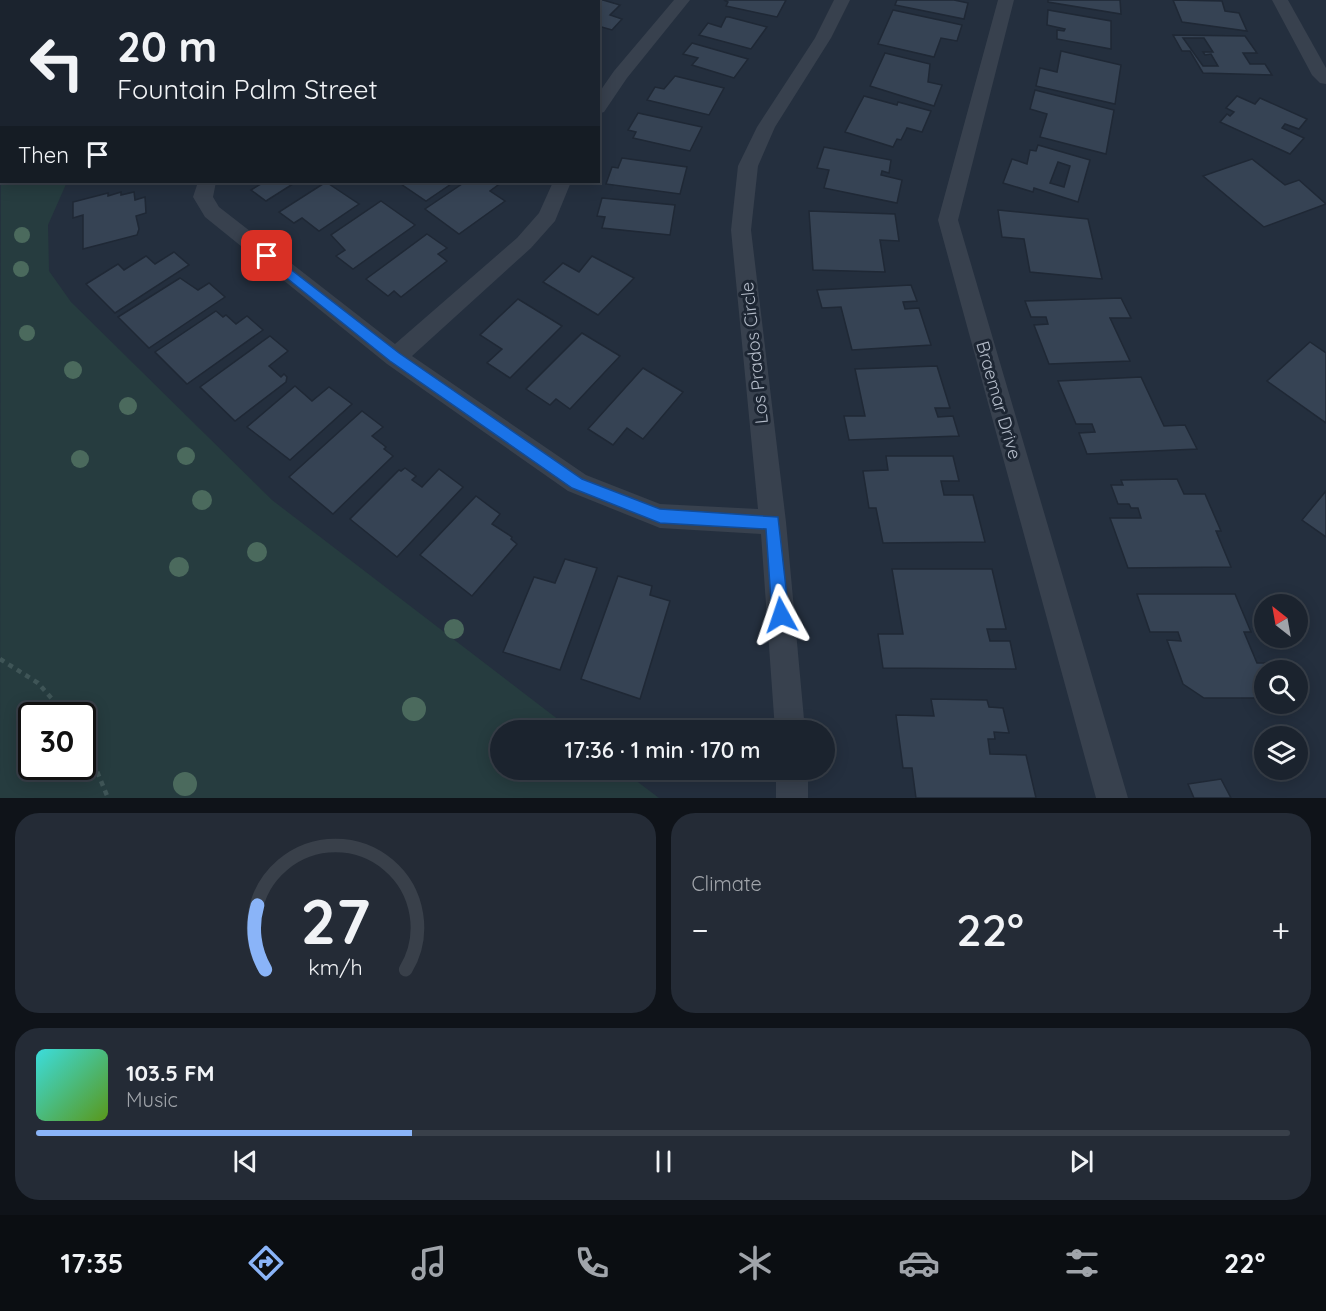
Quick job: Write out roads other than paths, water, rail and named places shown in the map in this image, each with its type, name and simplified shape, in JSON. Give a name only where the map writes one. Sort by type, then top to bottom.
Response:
[{"type":"street","points":[[600,105],[620,75],[682,0]]},
{"type":"street","name":"Los Prados Circle","points":[[789,720],[773,522],[741,230],[748,166],[766,127],[823,38],[842,0]]},
{"type":"street","name":"Braemar Drive","points":[[1006,0],[948,220],[1112,798]]},
{"type":"street","points":[[1280,0],[1321,75],[1326,80]]},
{"type":"street","points":[[394,357],[524,243],[548,216],[562,183]]},
{"type":"street","points":[[205,189],[212,212],[394,357],[577,483],[660,516],[773,522]]},
{"type":"street","points":[[792,780],[792,798]]}]
